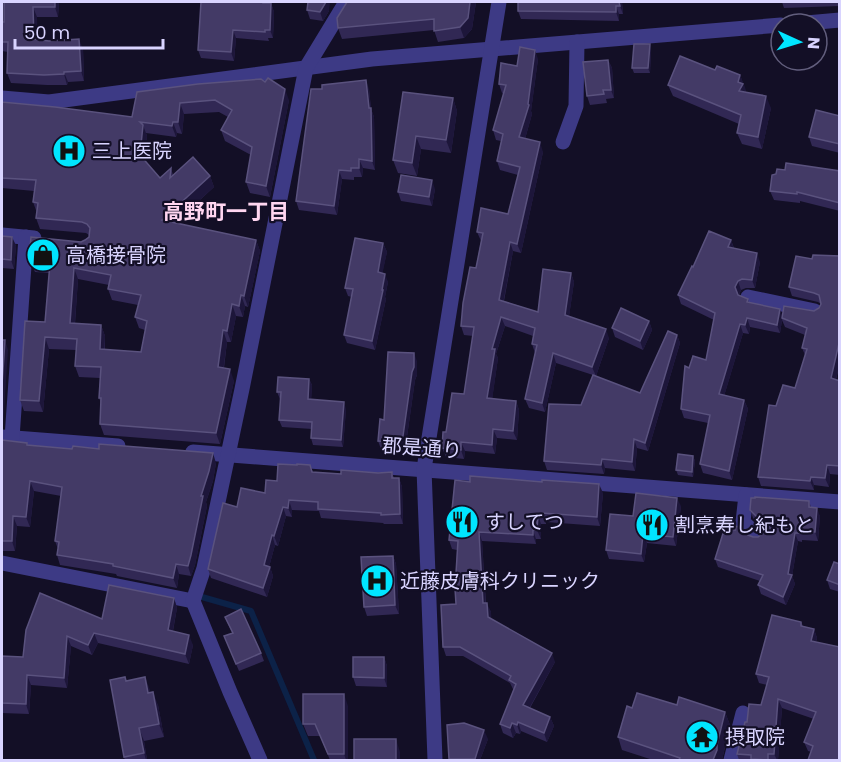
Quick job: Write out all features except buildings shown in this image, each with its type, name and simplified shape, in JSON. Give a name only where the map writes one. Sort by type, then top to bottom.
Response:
[{"type":"street","points":[[260,760],[193,601],[204,568],[228,455],[306,68],[346,2]]},
{"type":"street","points":[[435,760],[424,469],[499,2]]},
{"type":"street","points":[[2,98],[49,102],[372,59],[769,26]]},
{"type":"street","points":[[563,142],[576,106],[577,42]]},
{"type":"street","points":[[2,235],[50,240]]},
{"type":"street","points":[[26,237],[7,437],[137,448]]},
{"type":"street","points":[[748,297],[816,311]]},
{"type":"street","name":"郡是通り","points":[[183,452],[840,502]]},
{"type":"street","points":[[746,495],[743,522],[758,536]]},
{"type":"street","points":[[2,563],[193,601]]},
{"type":"street","points":[[731,760],[743,713]]},
{"type":"waterway","points":[[202,597],[251,611],[314,760]]},
{"type":"place","name":"三上医院","points":[[69,151]]},
{"type":"place","name":"高橋接骨院","points":[[43,255]]},
{"type":"place","name":"すしてつ","points":[[462,522]]},
{"type":"place","name":"割烹寿し紀もと","points":[[652,525]]},
{"type":"place","name":"近藤皮膚科クリニック","points":[[377,581]]},
{"type":"place","name":"摂取院","points":[[702,737]]},
{"type":"district","name":"高野町一丁目","points":[[226,211]]}]
